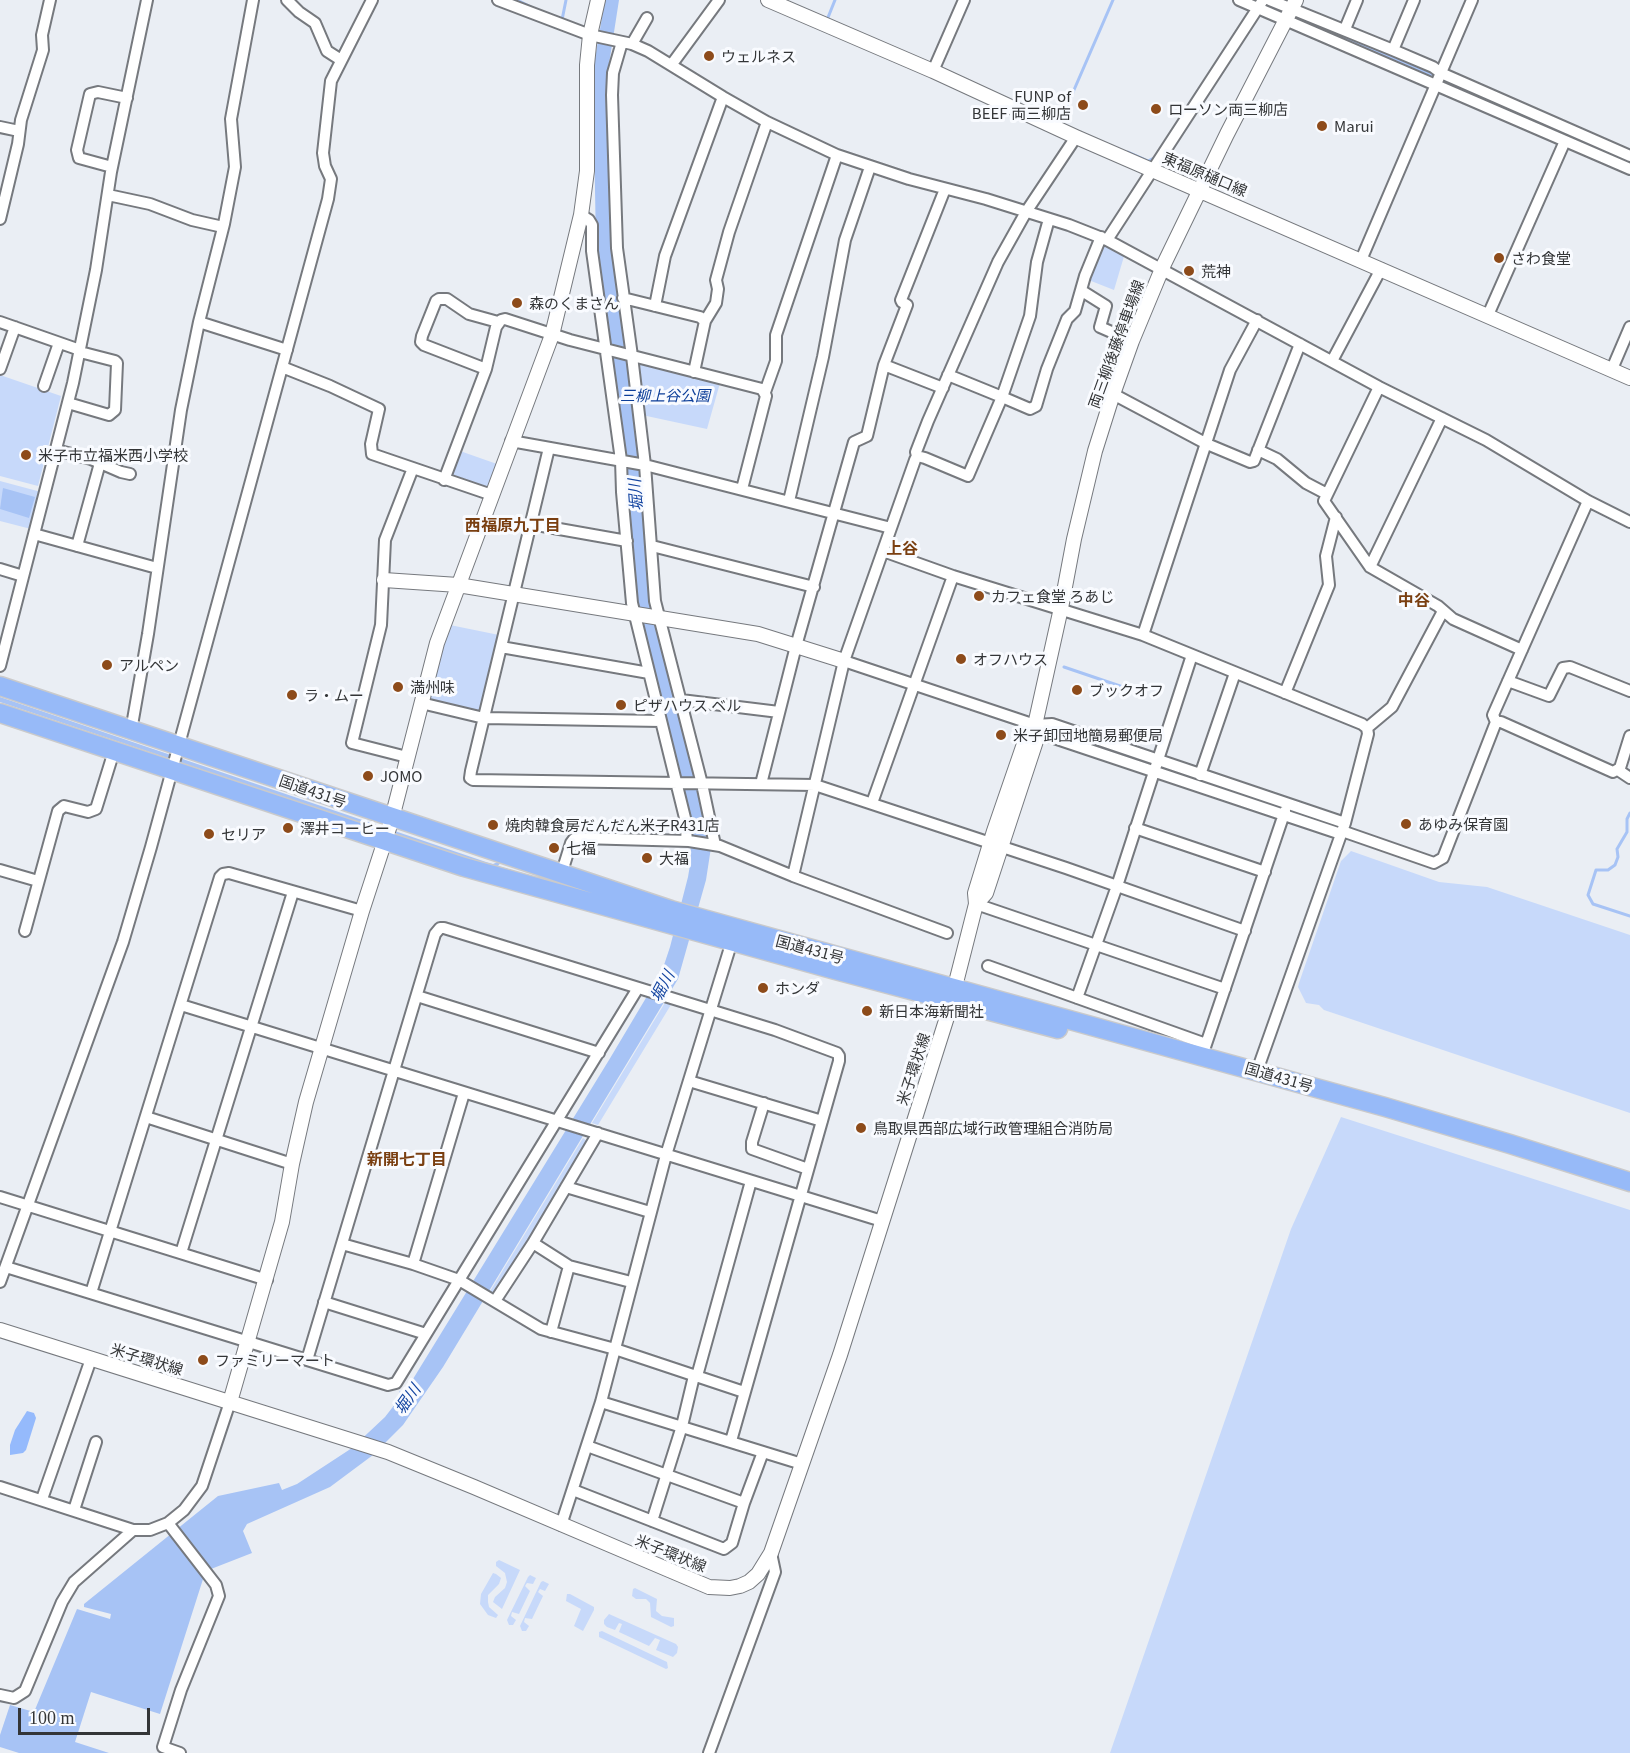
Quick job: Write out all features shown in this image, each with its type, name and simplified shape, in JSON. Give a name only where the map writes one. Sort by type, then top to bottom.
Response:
[{"type":"highway","name":"国道431号","points":[[0,686],[131,730],[178,749],[561,875],[670,917]]},
{"type":"highway","name":"国道431号","points":[[0,712],[386,839],[464,867],[670,917],[953,994],[1382,1117],[1630,1194]]},
{"type":"highway","name":"国道431号","points":[[701,926],[732,941],[953,994],[1204,1050],[1257,1071],[1499,1140],[1630,1182]]},
{"type":"main road","points":[[230,1402],[282,1222],[306,1102],[362,911],[392,820],[437,642],[552,335],[581,215],[587,171],[587,65],[590,35],[598,0]]},
{"type":"main road","name":"東福原樋口線","points":[[768,0],[1630,378]]},
{"type":"main road","name":"両三柳後藤停車場線","points":[[953,994],[976,904],[986,893],[996,845],[1036,741],[1035,725],[1074,539],[1092,462],[1113,394],[1161,270],[1259,69],[1291,11]]},
{"type":"main road","points":[[384,580],[458,585],[634,612],[758,634],[844,661]]},
{"type":"main road","name":"米子環状線","points":[[0,1330],[388,1452],[710,1587],[730,1588],[749,1582],[758,1574],[771,1553],[840,1355],[953,994]]},
{"type":"street","points":[[1,213],[18,144],[19,131],[43,50],[42,35],[50,0]]},
{"type":"street","points":[[0,666],[80,351],[96,270],[112,166],[147,0]]},
{"type":"street","points":[[131,730],[181,411],[235,167],[231,119],[253,0]]},
{"type":"street","points":[[287,0],[315,23],[325,48],[341,60]]},
{"type":"street","points":[[0,1282],[123,942],[178,749],[226,565],[266,430],[268,414],[330,188],[331,179],[325,166],[323,153],[329,115],[330,87],[341,60],[372,0]]},
{"type":"street","points":[[498,0],[590,35],[621,42],[672,64],[767,122],[837,155],[1104,238],[1379,387],[1486,440],[1588,501],[1630,522]]},
{"type":"street","points":[[672,64],[719,0]]},
{"type":"street","points":[[933,71],[964,0]]},
{"type":"street","points":[[1239,0],[1291,11],[1344,29],[1630,156]]},
{"type":"street","points":[[1270,0],[1436,84],[1630,170]]},
{"type":"street","points":[[1344,29],[1357,0]]},
{"type":"street","points":[[1393,50],[1413,0]]},
{"type":"street","points":[[1361,260],[1472,0]]},
{"type":"street","points":[[948,375],[1030,409],[1036,406],[1047,369],[1067,320],[1075,311],[1085,276],[1104,238],[1153,170],[1260,5]]},
{"type":"street","points":[[647,18],[621,42],[613,73],[617,248],[645,465],[656,601],[702,784],[714,845]]},
{"type":"street","points":[[112,166],[79,158],[77,155],[90,94],[98,92],[127,98]]},
{"type":"street","points":[[654,306],[665,256],[723,97]]},
{"type":"street","points":[[694,372],[705,321],[716,303],[718,289],[716,280],[729,232],[767,122]]},
{"type":"street","points":[[0,127],[19,131]]},
{"type":"street","points":[[793,876],[844,661],[917,456],[916,452],[998,262],[1026,212],[1076,137]]},
{"type":"street","points":[[1488,315],[1565,141]]},
{"type":"street","points":[[742,489],[766,396],[765,392],[776,361],[776,334],[837,155]]},
{"type":"street","points":[[789,501],[823,357],[845,240],[870,167]]},
{"type":"street","points":[[761,784],[796,646],[854,442],[867,436],[884,365],[907,304],[901,300],[945,189]]},
{"type":"street","points":[[108,195],[150,204],[192,220],[223,227]]},
{"type":"street","points":[[581,215],[592,225],[592,250],[610,351],[621,460],[621,492],[634,612],[685,818],[688,841]]},
{"type":"street","points":[[917,456],[968,476],[1002,397],[1030,316],[1037,262],[1048,219]]},
{"type":"street","points":[[1332,361],[1382,269]]},
{"type":"street","points":[[1082,291],[1106,306],[1100,327],[1132,341]]},
{"type":"street","points":[[623,298],[700,317],[705,321]]},
{"type":"street","points":[[486,369],[421,342],[439,299],[447,299],[469,314],[498,322],[505,319],[552,335],[765,392]]},
{"type":"street","points":[[1143,634],[1230,370],[1257,320]]},
{"type":"street","points":[[0,322],[117,363],[115,410],[109,415],[68,403]]},
{"type":"street","points":[[199,322],[287,350]]},
{"type":"street","points":[[444,480],[486,369],[498,322]]},
{"type":"street","points":[[0,369],[15,327]]},
{"type":"street","points":[[1612,369],[1630,327]]},
{"type":"street","points":[[44,386],[59,343]]},
{"type":"street","points":[[1113,394],[1206,444],[1250,462],[1254,461],[1300,344]]},
{"type":"street","points":[[884,365],[943,388]]},
{"type":"street","points":[[282,366],[376,407],[379,411],[372,454],[492,495]]},
{"type":"street","points":[[1379,387],[1324,501],[1370,567],[1438,606],[1453,619],[1522,650]]},
{"type":"street","points":[[1370,567],[1442,418]]},
{"type":"street","points":[[512,441],[645,465],[891,528]]},
{"type":"street","points":[[549,448],[470,775],[473,780],[815,785],[1245,931]]},
{"type":"street","points":[[56,450],[130,474]]},
{"type":"street","points":[[1258,450],[1277,459],[1306,483],[1327,494]]},
{"type":"street","points":[[76,546],[100,463]]},
{"type":"street","points":[[407,757],[352,743],[381,625],[385,540],[413,468]]},
{"type":"street","points":[[844,661],[1035,725],[1052,724],[1155,766],[1343,829],[1434,863],[1443,858],[1496,722],[1493,715],[1588,501]]},
{"type":"street","points":[[1285,693],[1329,585],[1326,556],[1336,517]]},
{"type":"street","points":[[531,524],[627,541]]},
{"type":"street","points":[[34,534],[157,568]]},
{"type":"street","points":[[652,546],[814,586]]},
{"type":"street","points":[[883,551],[953,576],[1143,634],[1367,728],[1368,734],[1343,829],[1257,1071]]},
{"type":"street","points":[[0,569],[23,576]]},
{"type":"street","points":[[872,803],[953,576]]},
{"type":"street","points":[[1367,728],[1392,707],[1443,611]]},
{"type":"street","points":[[501,647],[649,673]]},
{"type":"street","points":[[1077,998],[1117,886],[1192,655]]},
{"type":"street","points":[[1508,681],[1549,696],[1563,668],[1570,667],[1630,691]]},
{"type":"street","points":[[1200,775],[1235,672]]},
{"type":"street","points":[[681,700],[779,712]]},
{"type":"street","points":[[420,703],[484,718],[661,721]]},
{"type":"street","points":[[1496,722],[1501,722],[1630,778]]},
{"type":"street","points":[[1618,771],[1630,736]]},
{"type":"street","points":[[25,931],[58,811],[64,806],[90,812],[96,810],[114,751]]},
{"type":"street","points":[[1155,766],[1200,775],[1286,810]]},
{"type":"street","points":[[988,966],[1077,998],[1204,1050],[1286,810]]},
{"type":"street","points":[[1135,828],[1264,872]]},
{"type":"street","points":[[561,875],[571,843],[577,838],[688,841],[714,845],[947,933]]},
{"type":"street","points":[[0,870],[38,881]]},
{"type":"street","points":[[91,1293],[220,877],[223,873],[229,873],[362,911]]},
{"type":"street","points":[[181,1253],[293,892]]},
{"type":"street","points":[[976,904],[1225,989]]},
{"type":"street","points":[[307,1360],[435,934],[440,928],[444,928],[775,1030],[837,1053],[840,1061],[731,1441]]},
{"type":"street","points":[[561,1525],[601,1402],[666,1155],[732,941]]},
{"type":"street","points":[[6,1267],[393,1385],[399,1381],[426,1334],[463,1283],[562,1122],[599,1053],[642,989]]},
{"type":"street","points":[[417,996],[599,1053]]},
{"type":"street","points":[[182,1005],[882,1221]]},
{"type":"street","points":[[689,1081],[822,1121]]},
{"type":"street","points":[[413,1264],[464,1093]]},
{"type":"street","points":[[764,1104],[752,1142],[752,1149],[808,1169]]},
{"type":"street","points":[[146,1117],[292,1164]]},
{"type":"street","points":[[491,1299],[533,1243],[595,1132]]},
{"type":"street","points":[[652,1521],[682,1426],[751,1181]]},
{"type":"street","points":[[566,1187],[650,1212]]},
{"type":"street","points":[[0,1197],[267,1280]]},
{"type":"street","points":[[533,1243],[569,1266],[632,1282]]},
{"type":"street","points":[[342,1244],[413,1264],[463,1283],[541,1329],[615,1349],[744,1392]]},
{"type":"street","points":[[551,1332],[569,1266]]},
{"type":"street","points":[[324,1302],[426,1334]]},
{"type":"street","points":[[42,1499],[91,1359]]},
{"type":"street","points":[[0,1487],[133,1530],[171,1527],[202,1486],[230,1402]]},
{"type":"street","points":[[601,1402],[802,1464]]},
{"type":"street","points":[[74,1510],[96,1442]]},
{"type":"street","points":[[587,1446],[744,1503]]},
{"type":"street","points":[[573,1490],[724,1549],[732,1543],[763,1452]]},
{"type":"street","points":[[171,1527],[216,1585],[219,1596],[181,1690],[163,1747],[180,1753]]},
{"type":"street","points":[[0,1695],[15,1698],[25,1691],[62,1602],[74,1582],[133,1530]]},
{"type":"street","points":[[709,1753],[775,1572],[771,1553]]},
{"type":"green space","points":[[1101,242],[1125,253],[1114,290],[1086,279]]},
{"type":"green space","name":"三柳上谷公園","points":[[639,362],[720,383],[707,429],[642,415],[636,365]]},
{"type":"green space","points":[[0,375],[61,396],[38,486],[0,476]]},
{"type":"green space","points":[[460,451],[497,464],[489,485],[484,488],[453,479],[451,474]]},
{"type":"green space","points":[[0,481],[41,492],[31,529],[0,521]]},
{"type":"green space","points":[[450,625],[499,635],[481,709],[477,711],[431,700],[429,696]]},
{"type":"green space","points":[[1351,851],[1439,882],[1487,887],[1630,935],[1630,1113],[1324,1010],[1319,1005],[1306,1003],[1298,987],[1299,983],[1341,861]]},
{"type":"green space","points":[[666,1001],[672,1003],[598,1125],[592,1123]]},
{"type":"green space","points":[[1341,1117],[1630,1210],[1630,1753],[1110,1753],[1291,1229]]},
{"type":"green space","points":[[583,1138],[588,1142],[497,1292],[489,1293]]},
{"type":"green space","points":[[499,1560],[520,1570],[502,1609],[493,1602],[505,1588],[507,1582],[505,1573],[496,1566]]},
{"type":"green space","points":[[493,1573],[501,1578],[499,1584],[488,1595],[489,1607],[498,1615],[496,1618],[488,1615],[480,1604],[481,1594]]},
{"type":"green space","points":[[530,1575],[536,1578],[533,1584],[527,1583],[525,1586],[530,1591],[519,1614],[512,1612],[511,1616],[516,1620],[513,1625],[509,1625],[507,1620]]},
{"type":"green space","points":[[543,1581],[549,1584],[545,1591],[540,1589],[538,1592],[543,1596],[532,1619],[525,1618],[524,1622],[529,1626],[526,1631],[522,1631],[520,1626]]},
{"type":"green space","points":[[635,1588],[657,1599],[656,1611],[662,1616],[674,1618],[674,1626],[671,1627],[651,1617],[650,1603],[646,1599],[636,1599],[632,1596]]},
{"type":"green space","points":[[567,1594],[594,1607],[583,1631],[574,1626],[581,1609],[566,1601]]},
{"type":"green space","points":[[609,1614],[676,1644],[677,1653],[673,1657],[656,1650],[660,1640],[655,1638],[649,1646],[619,1632],[622,1624],[619,1623],[615,1630],[607,1627],[604,1620]]},
{"type":"green space","points":[[602,1631],[667,1662],[668,1668],[599,1637],[599,1632]]},
{"type":"shaded area","points":[[27,1411],[34,1413],[36,1418],[26,1450],[23,1453],[10,1455],[10,1445],[15,1430]]},
{"type":"water","name":"堀川","points":[[605,0],[619,0],[607,77],[608,120],[642,474],[650,605],[655,607],[712,841],[706,880],[678,979],[443,1367],[403,1425],[373,1455],[330,1487],[247,1524],[243,1531],[252,1553],[211,1569],[204,1576],[160,1714],[91,1692],[75,1742],[109,1753],[19,1753],[0,1747],[0,1735],[10,1705],[34,1712],[77,1609],[110,1619],[111,1614],[84,1607],[84,1604],[218,1496],[279,1483],[282,1490],[297,1484],[352,1448],[385,1417],[402,1395],[399,1392],[405,1392],[662,971],[688,877],[691,859],[690,836],[634,604],[596,248],[593,70]]},
{"type":"water","points":[[3,488],[35,497],[29,518],[0,509]]},
{"type":"water","points":[[0,697],[486,862],[493,864],[500,861],[498,866],[597,895],[484,864],[0,702]]},
{"type":"waterway","points":[[517,0],[531,7]]},
{"type":"waterway","points":[[562,20],[566,0]]},
{"type":"waterway","points":[[827,20],[835,0]]},
{"type":"waterway","points":[[1064,113],[1113,0]]},
{"type":"waterway","points":[[1254,0],[1630,162]]},
{"type":"waterway","points":[[1128,152],[1148,161],[1154,158]]},
{"type":"waterway","points":[[1064,667],[1123,687]]},
{"type":"waterway","points":[[1630,813],[1627,819],[1627,832],[1617,849],[1618,857],[1615,865],[1608,870],[1596,870],[1588,895],[1593,904],[1630,916]]},
{"type":"place","name":"ウェルネス","points":[[709,56]]},
{"type":"place","name":"FUNP of BEEF 両三柳店","points":[[1083,105]]},
{"type":"place","name":"ローソン両三柳店","points":[[1156,109]]},
{"type":"place","name":"Marui","points":[[1322,126]]},
{"type":"place","name":"さわ食堂","points":[[1499,258]]},
{"type":"place","name":"荒神","points":[[1189,271]]},
{"type":"place","name":"森のくまさん","points":[[517,303]]},
{"type":"place","name":"米子市立福米西小学校","points":[[26,455]]},
{"type":"place","name":"カフェ食堂 ろあじ","points":[[979,596]]},
{"type":"place","name":"オフハウス","points":[[961,659]]},
{"type":"place","name":"アルペン","points":[[107,665]]},
{"type":"place","name":"満州味","points":[[398,687]]},
{"type":"place","name":"ブックオフ","points":[[1077,690]]},
{"type":"place","name":"ラ・ムー","points":[[292,695]]},
{"type":"place","name":"ピザハウス ベル","points":[[621,705]]},
{"type":"place","name":"米子卸団地簡易郵便局","points":[[1001,735]]},
{"type":"place","name":"JOMO","points":[[368,776]]},
{"type":"place","name":"あゆみ保育園","points":[[1406,824]]},
{"type":"place","name":"焼肉韓食房だんだん米子R431店","points":[[493,825]]},
{"type":"place","name":"澤井コーヒー","points":[[288,828]]},
{"type":"place","name":"セリア","points":[[209,834]]},
{"type":"place","name":"七福","points":[[554,848]]},
{"type":"place","name":"大福","points":[[647,858]]},
{"type":"place","name":"ホンダ","points":[[763,988]]},
{"type":"place","name":"新日本海新聞社","points":[[867,1011]]},
{"type":"place","name":"鳥取県西部広域行政管理組合消防局","points":[[861,1128]]},
{"type":"place","name":"ファミリーマート","points":[[203,1360]]},
{"type":"district","name":"西福原九丁目","points":[[513,525]]},
{"type":"district","name":"上谷","points":[[902,548]]},
{"type":"district","name":"中谷","points":[[1414,600]]},
{"type":"district","name":"新開七丁目","points":[[407,1159]]}]
